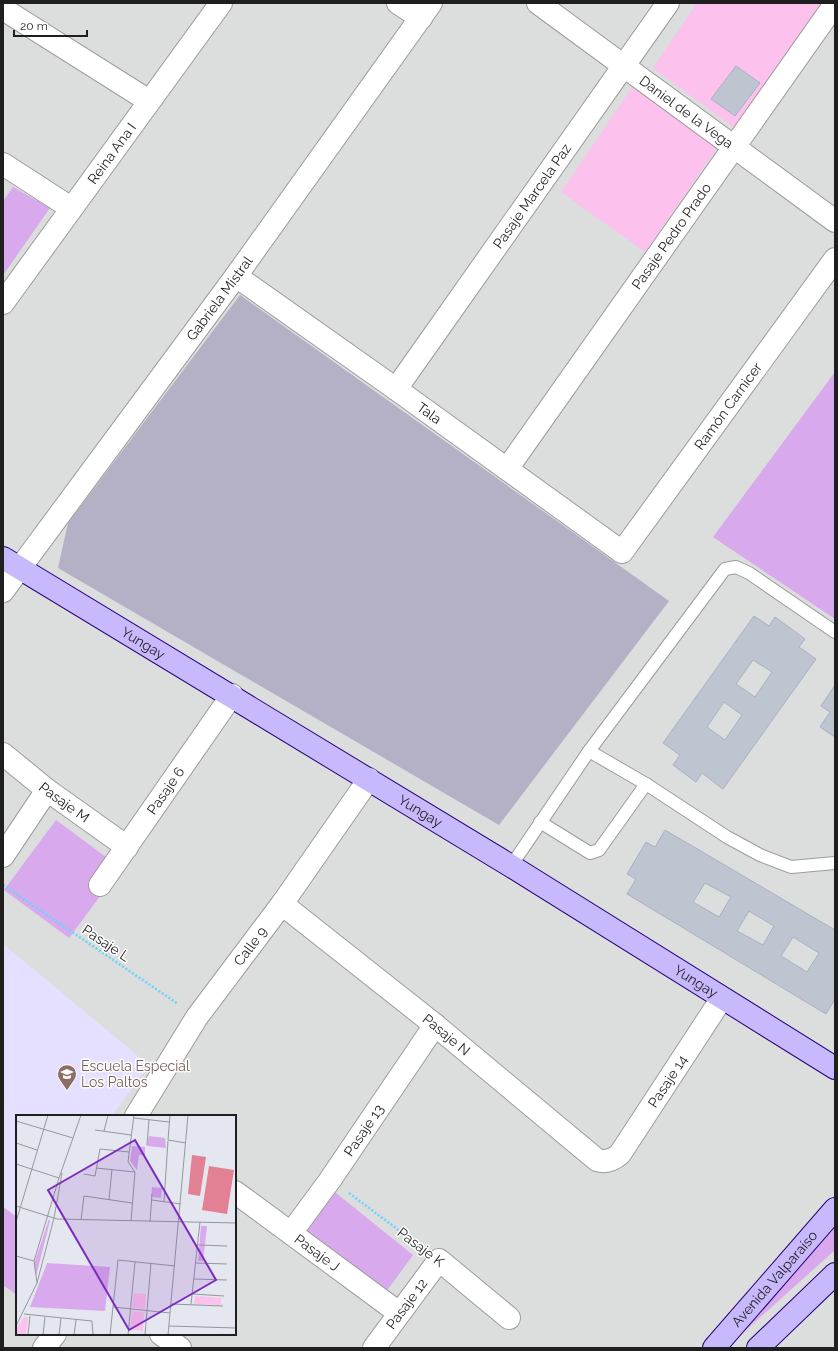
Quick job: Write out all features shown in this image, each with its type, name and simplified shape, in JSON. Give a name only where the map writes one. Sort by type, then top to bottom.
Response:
[{"type":"street","name":"Reina Ana I","points":[[3,303],[221,3]]},
{"type":"street","points":[[398,3],[426,10]]},
{"type":"street","name":"Daniel de la Vega","points":[[538,3],[835,221]]},
{"type":"street","name":"Pasaje Marcela Paz","points":[[396,389],[668,3]]},
{"type":"street","name":"Pasaje Pedro Prado","points":[[507,469],[835,4]]},
{"type":"street","points":[[3,9],[149,101]]},
{"type":"street","name":"Gabriela Mistral","points":[[3,591],[11,563],[90,475],[236,276],[426,10]]},
{"type":"street","points":[[3,164],[71,208]]},
{"type":"street","name":"Ramón Carnicer","points":[[622,552],[835,259]]},
{"type":"street","name":"Tala","points":[[236,276],[622,552]]},
{"type":"street","name":"Yungay","points":[[11,563],[232,695],[511,866],[835,1068]]},
{"type":"street","name":"Pasaje 6","points":[[100,885],[232,695]]},
{"type":"street","name":"Pasaje M","points":[[3,754],[47,790],[127,847]]},
{"type":"street","name":"Calle 9","points":[[137,1115],[197,1017],[282,904],[369,779]]},
{"type":"street","points":[[3,856],[47,790]]},
{"type":"street","name":"Pasaje N","points":[[282,904],[435,1025],[597,1160],[603,1162],[610,1160]]},
{"type":"street","name":"Pasaje 14","points":[[610,1160],[620,1154],[722,998]]},
{"type":"street","name":"Pasaje 13","points":[[291,1234],[330,1180],[435,1025]]},
{"type":"street","name":"Pasaje J","points":[[236,1193],[399,1313]]},
{"type":"street","name":"Avenida Valparaíso","points":[[714,1348],[835,1209]]},
{"type":"street","name":"Pasaje 12","points":[[374,1348],[438,1260]]},
{"type":"street","name":"Pasaje K","points":[[438,1260],[508,1318]]},
{"type":"street","points":[[758,1348],[835,1274]]},
{"type":"street","points":[[44,1348],[53,1335]]},
{"type":"street","points":[[162,1335],[180,1348]]},
{"type":"lane","points":[[511,866],[589,751],[725,568],[736,567],[749,574],[835,632]]},
{"type":"lane","points":[[589,751],[646,784],[727,837],[760,855],[791,867],[835,863]]},
{"type":"lane","points":[[540,822],[590,853],[599,850],[646,784]]},
{"type":"path","name":"Pasaje L","points":[[3,885],[197,1017]]},
{"type":"path","name":"Pasaje K","points":[[330,1180],[438,1260]]},
{"type":"shaded area","points":[[3,3],[835,3],[835,1348],[3,1348]]},
{"type":"shaded area","points":[[697,3],[822,3],[736,129],[653,68]]},
{"type":"shaded area","points":[[634,85],[717,148],[645,252],[561,192]]},
{"type":"shaded area","points":[[13,187],[50,208],[3,275],[3,201]]},
{"type":"shaded area","points":[[240,295],[669,601],[499,825],[58,568],[68,523]]},
{"type":"shaded area","points":[[835,372],[835,619],[713,537]]},
{"type":"shaded area","points":[[56,820],[121,868],[69,938],[4,890]]},
{"type":"shaded area","name":"Escuela Especial Los Paltos","points":[[3,944],[149,1065],[113,1115],[16,1115],[16,1216],[3,1207]]},
{"type":"shaded area","points":[[331,1189],[413,1255],[386,1292],[302,1230]]},
{"type":"shaded area","points":[[3,1207],[16,1216],[16,1294],[3,1285]]},
{"type":"shaded area","points":[[835,1221],[835,1250],[726,1348]]},
{"type":"building","points":[[736,66],[760,83],[735,116],[711,99]]},
{"type":"building","points":[[754,616],[769,626],[775,617],[805,639],[799,647],[816,659],[723,789],[702,773],[696,782],[673,765],[680,755],[663,743]],"holes":[[[753,660],[772,672],[755,697],[736,684]],[[724,702],[742,715],[725,740],[707,727]]]},
{"type":"building","points":[[835,685],[835,737],[820,727],[830,712],[821,706]]},
{"type":"building","points":[[665,830],[835,930],[835,999],[826,1014],[627,894],[636,879],[627,874],[646,842],[655,847]],"holes":[[[705,883],[731,897],[719,917],[693,902]],[[749,911],[774,926],[763,945],[737,931]],[[793,937],[819,953],[807,972],[781,956]]]},
{"type":"place","name":"Escuela Especial Los Paltos","points":[[67,1091]]}]
